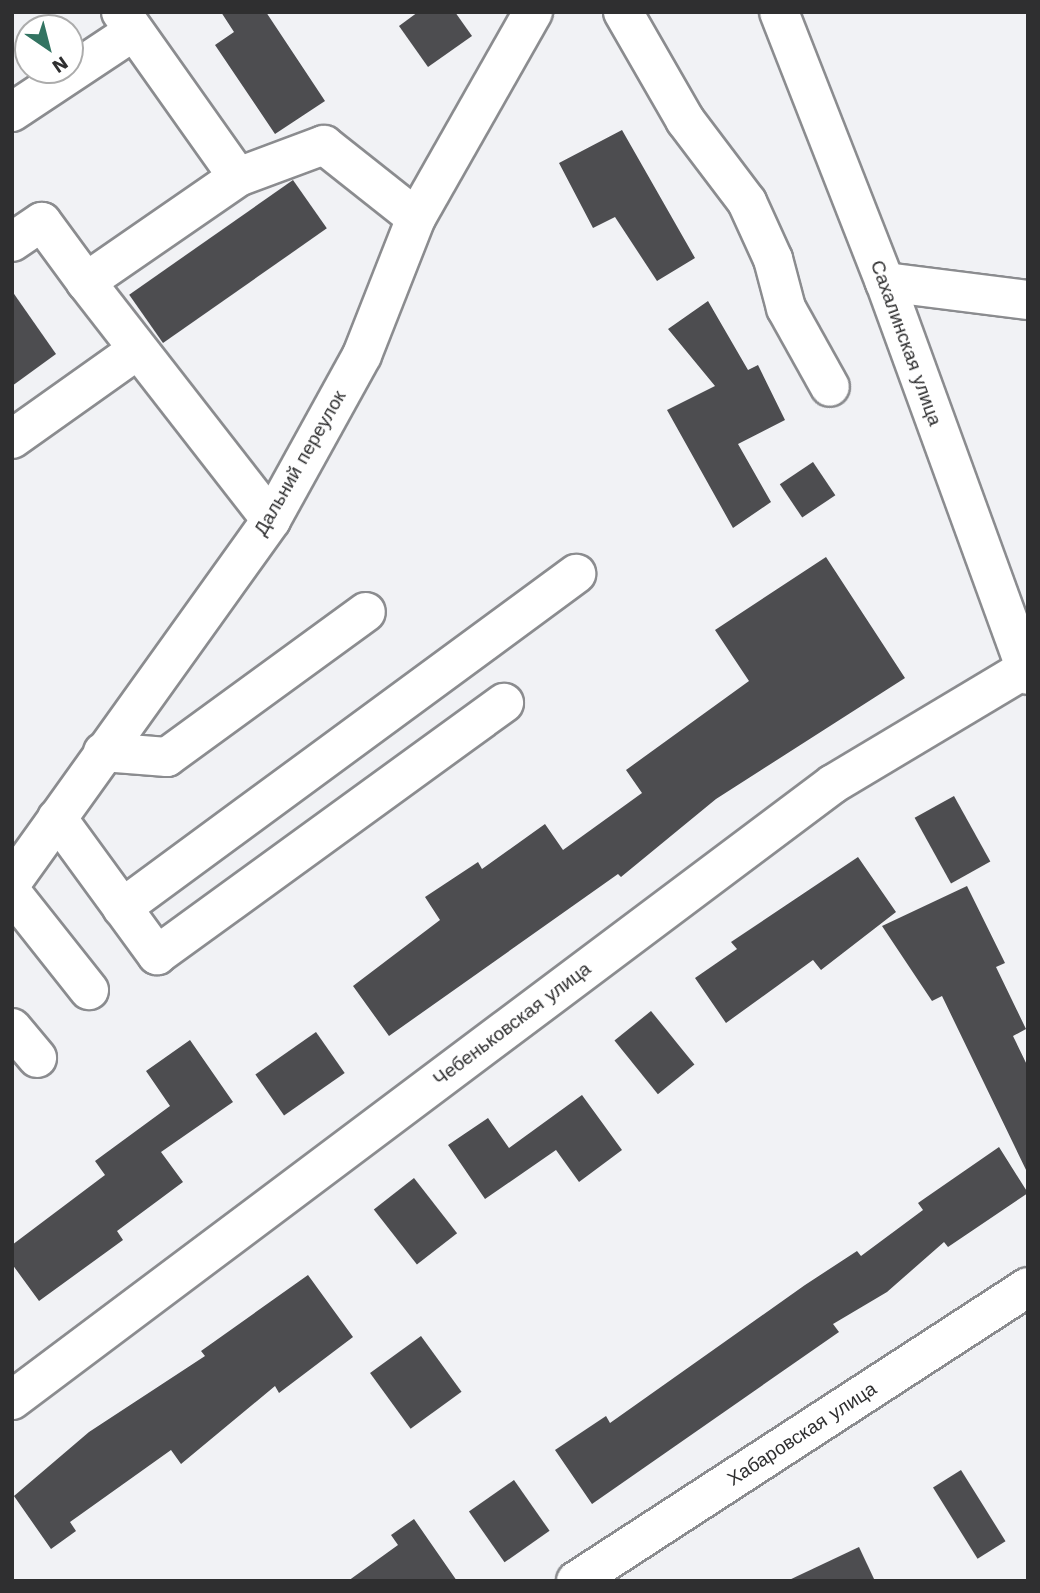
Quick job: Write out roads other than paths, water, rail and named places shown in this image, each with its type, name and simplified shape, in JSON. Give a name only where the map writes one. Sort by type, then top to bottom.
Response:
[{"type":"street","name":"Дальний переулок","points":[[12,882],[271,520],[362,355],[416,218],[533,12]]},
{"type":"street","points":[[623,12],[685,120],[747,202],[774,259],[786,308],[830,387]]},
{"type":"street","name":"Сахалинская улица","points":[[779,12],[885,282],[1027,672]]},
{"type":"street","points":[[12,112],[127,22],[238,177]]},
{"type":"street","points":[[86,282],[238,177],[324,145],[416,218]]},
{"type":"street","points":[[12,243],[42,222],[136,351],[271,520]]},
{"type":"street","points":[[885,282],[1028,300]]},
{"type":"street","points":[[12,439],[136,351]]},
{"type":"street","points":[[122,908],[576,574]]},
{"type":"street","points":[[103,752],[167,757],[366,612]]},
{"type":"street","name":"Чебеньковская улица","points":[[12,1400],[833,784],[1027,672]]},
{"type":"street","points":[[57,818],[156,955],[504,703]]},
{"type":"street","points":[[12,893],[89,990]]},
{"type":"street","points":[[12,1028],[37,1058]]},
{"type":"street","name":"Хабаровская улица","points":[[576,1581],[1028,1287]]}]
